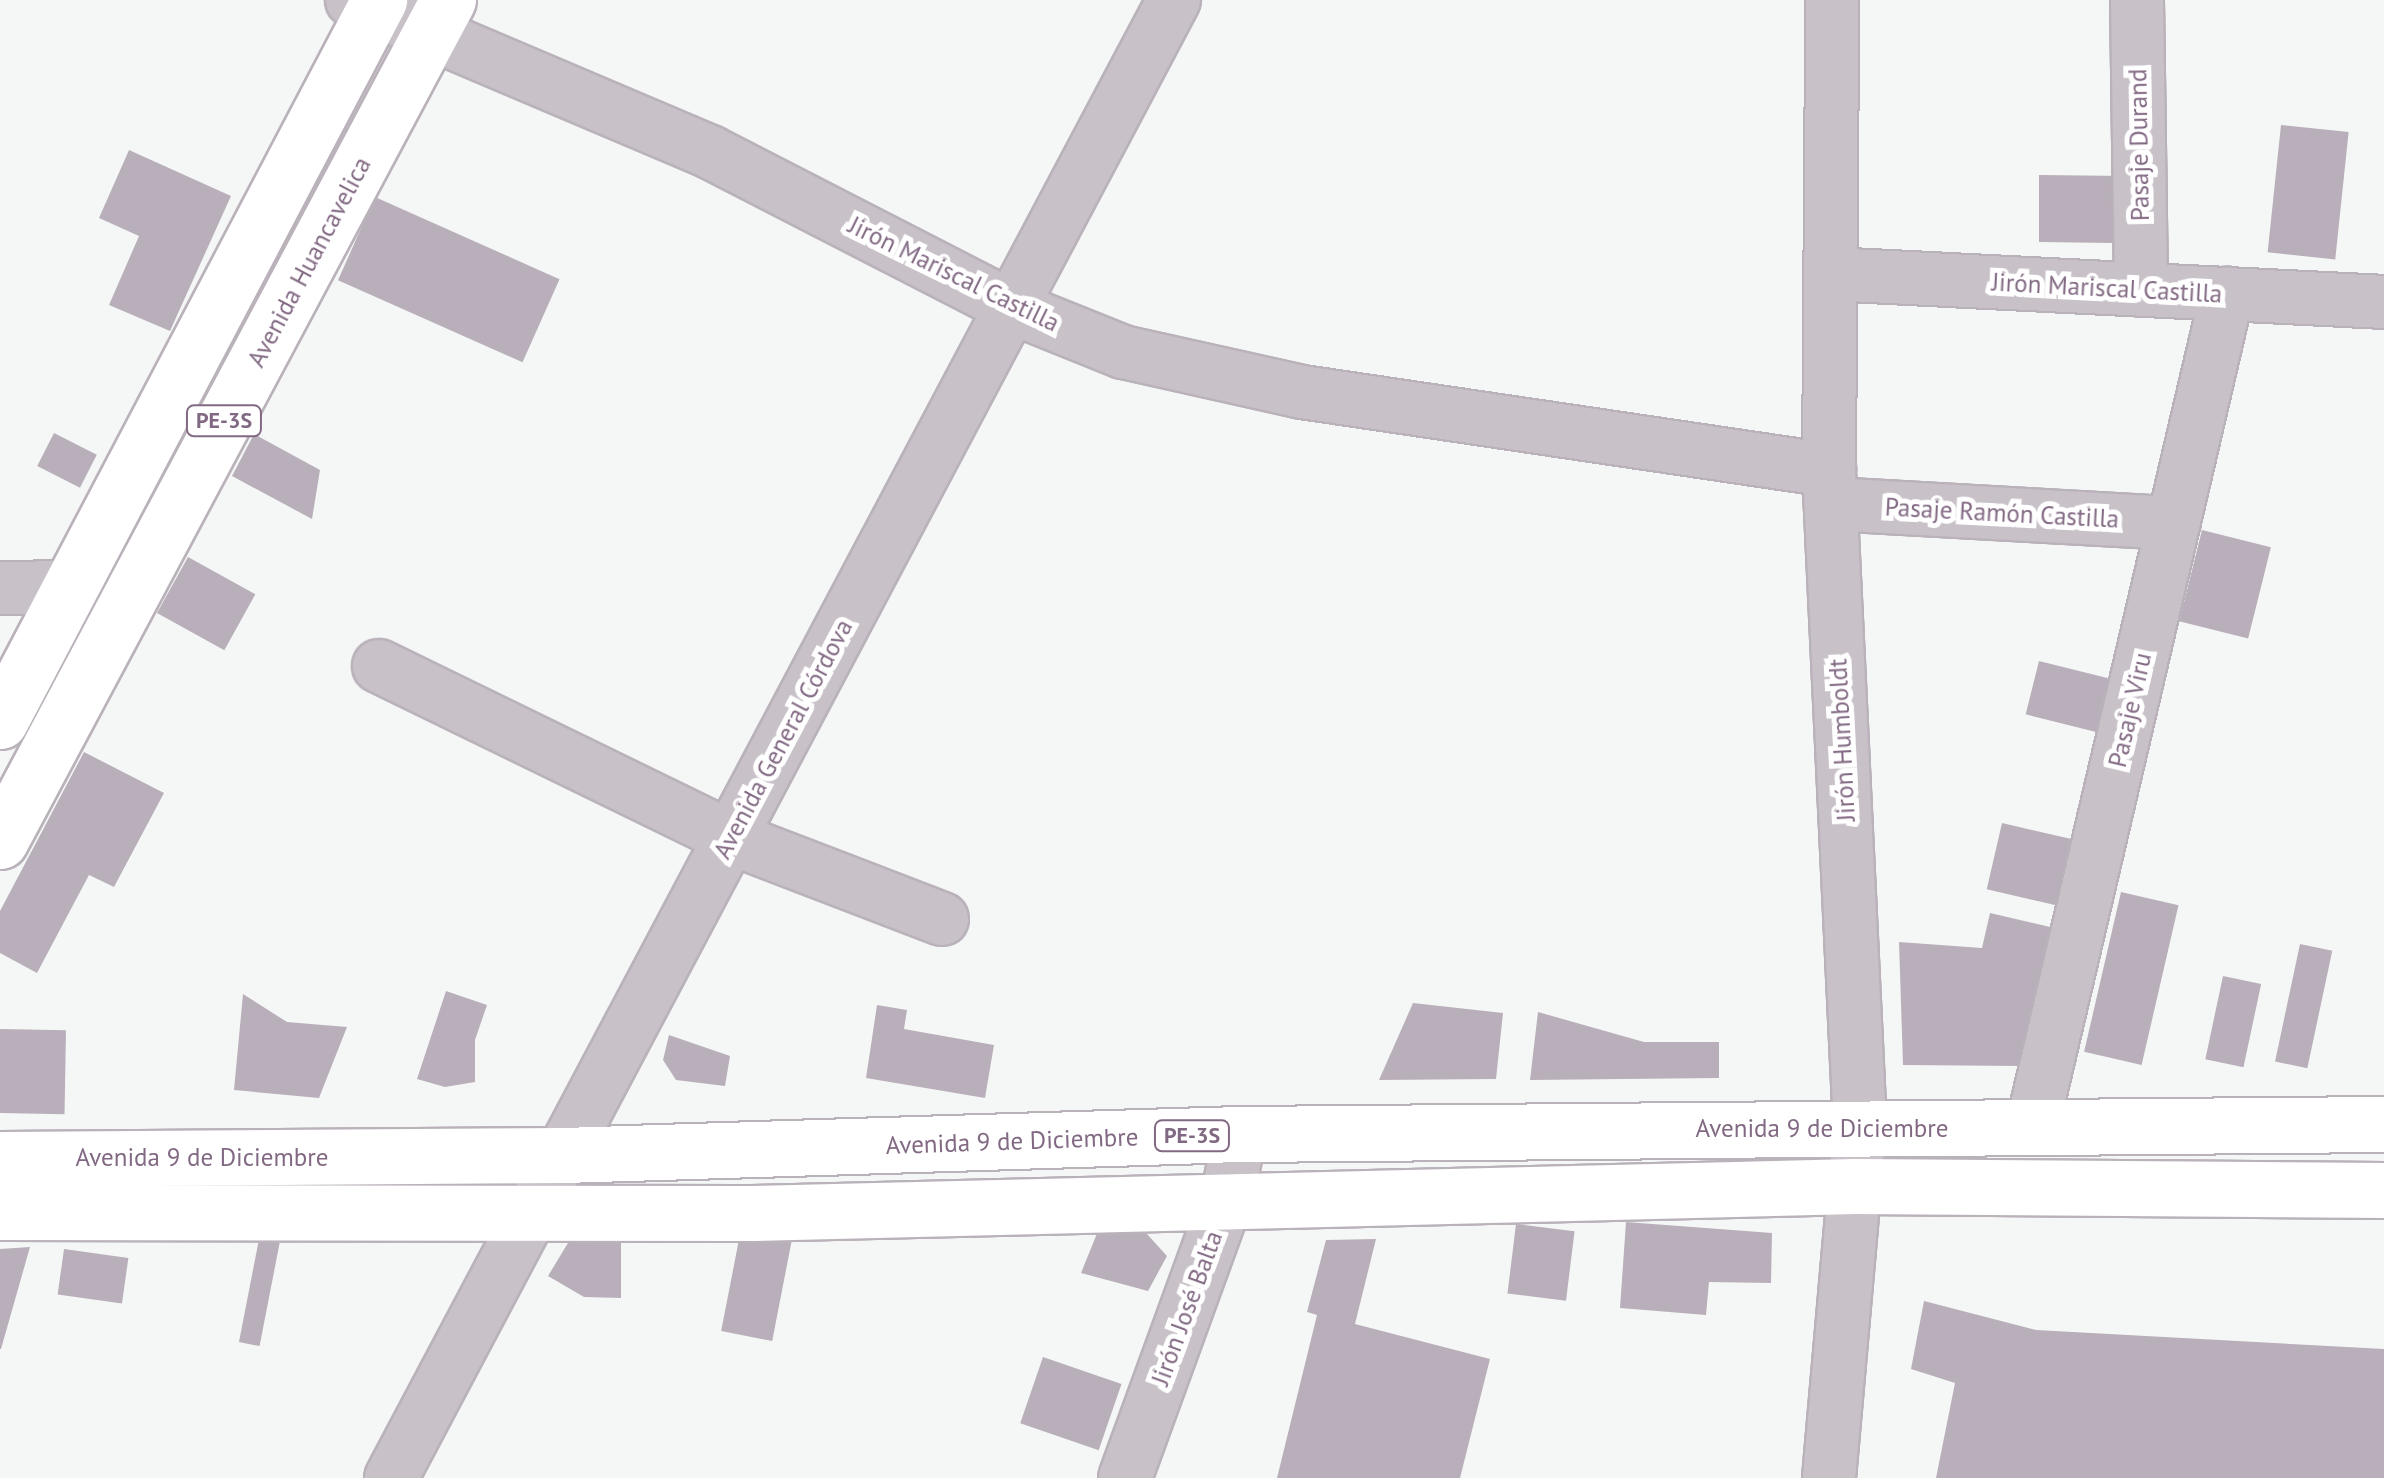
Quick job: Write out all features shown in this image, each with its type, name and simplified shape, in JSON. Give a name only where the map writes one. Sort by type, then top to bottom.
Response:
[{"type":"main road","name":"PE-3S","points":[[0,721],[368,2]]},
{"type":"main road","name":"Avenida Huancavelica","points":[[0,841],[440,16]]},
{"type":"main road","name":"Avenida 9 de Diciembre","points":[[0,1160],[562,1155],[1240,1134],[2384,1124]]},
{"type":"main road","points":[[0,1212],[530,1212],[1855,1186],[2384,1190]]},
{"type":"street","name":"Avenida General Córdova","points":[[391,1478],[1174,0]]},
{"type":"street","name":"Jirón Humboldt","points":[[1829,1478],[1860,1126],[1830,487],[1832,0]]},
{"type":"street","name":"Pasaje Durand","points":[[2137,0],[2142,290]]},
{"type":"street","name":"Jirón Mariscal Castilla","points":[[368,2],[440,16],[1011,307],[1123,352],[1302,392],[1830,487]]},
{"type":"street","name":"Jirón Mariscal Castilla","points":[[1830,274],[2384,302]]},
{"type":"street","name":"Pasaje Viru","points":[[2032,1127],[2227,294]]},
{"type":"street","name":"Pasaje Ramón Castilla","points":[[1830,487],[2174,523]]},
{"type":"street","points":[[0,588],[68,587]]},
{"type":"street","points":[[379,666],[731,838],[942,919]]},
{"type":"street","name":"Jirón José Balta","points":[[1126,1478],[1227,1198],[1240,1134]]},
{"type":"building","points":[[2281,125],[2349,132],[2335,259],[2268,252]]},
{"type":"building","points":[[129,150],[231,196],[170,331],[109,305],[139,236],[99,218]]},
{"type":"building","points":[[2039,175],[2128,176],[2127,226],[2113,243],[2039,242]]},
{"type":"building","points":[[375,197],[560,279],[523,362],[338,280]]},
{"type":"building","points":[[54,433],[97,455],[80,488],[37,466]]},
{"type":"building","points":[[254,434],[320,470],[312,519],[232,476]]},
{"type":"building","points":[[2202,530],[2271,547],[2248,638],[2179,621]]},
{"type":"building","points":[[188,557],[255,594],[224,650],[157,613]]},
{"type":"building","points":[[2039,661],[2123,682],[2110,735],[2026,714]]},
{"type":"building","points":[[84,752],[164,793],[114,887],[89,875],[37,973],[0,953],[0,911]]},
{"type":"building","points":[[2002,823],[2078,841],[2063,907],[1987,889]]},
{"type":"building","points":[[2121,892],[2178,905],[2142,1065],[2084,1052]]},
{"type":"building","points":[[1990,913],[2059,929],[2022,1066],[1903,1065],[1899,942],[1982,948]]},
{"type":"building","points":[[2300,944],[2332,951],[2307,1068],[2275,1061]]},
{"type":"building","points":[[2223,976],[2261,984],[2243,1067],[2205,1059]]},
{"type":"building","points":[[446,991],[487,1005],[475,1040],[475,1082],[445,1087],[417,1079]]},
{"type":"building","points":[[243,994],[287,1022],[347,1027],[319,1098],[234,1090]]},
{"type":"building","points":[[1413,1003],[1503,1013],[1496,1079],[1379,1080]]},
{"type":"building","points":[[877,1005],[907,1010],[904,1029],[994,1045],[985,1098],[866,1078]]},
{"type":"building","points":[[1538,1012],[1644,1042],[1719,1042],[1719,1078],[1530,1080]]},
{"type":"building","points":[[0,1029],[66,1030],[65,1114],[0,1113]]},
{"type":"building","points":[[669,1035],[730,1056],[725,1086],[676,1080],[663,1060]]},
{"type":"building","points":[[1626,1222],[1772,1233],[1771,1283],[1709,1282],[1706,1315],[1620,1308]]},
{"type":"building","points":[[1516,1224],[1575,1231],[1566,1301],[1507,1293]]},
{"type":"building","points":[[741,1229],[792,1239],[772,1341],[721,1331]]},
{"type":"building","points":[[1098,1231],[1147,1234],[1167,1256],[1148,1291],[1081,1273]]},
{"type":"building","points":[[574,1233],[621,1233],[621,1298],[584,1297],[548,1276]]},
{"type":"building","points":[[259,1239],[280,1243],[260,1346],[239,1342]]},
{"type":"building","points":[[1376,1239],[1355,1324],[1490,1359],[1460,1478],[1277,1478],[1317,1315],[1307,1312],[1326,1240]]},
{"type":"building","points":[[30,1247],[1,1349],[0,1349],[0,1249]]},
{"type":"building","points":[[64,1249],[128,1258],[122,1304],[58,1295]]},
{"type":"building","points":[[1924,1301],[2036,1330],[2384,1349],[2384,1478],[1936,1478],[1955,1383],[1911,1369]]},
{"type":"building","points":[[1043,1357],[1121,1384],[1099,1450],[1020,1423]]}]
